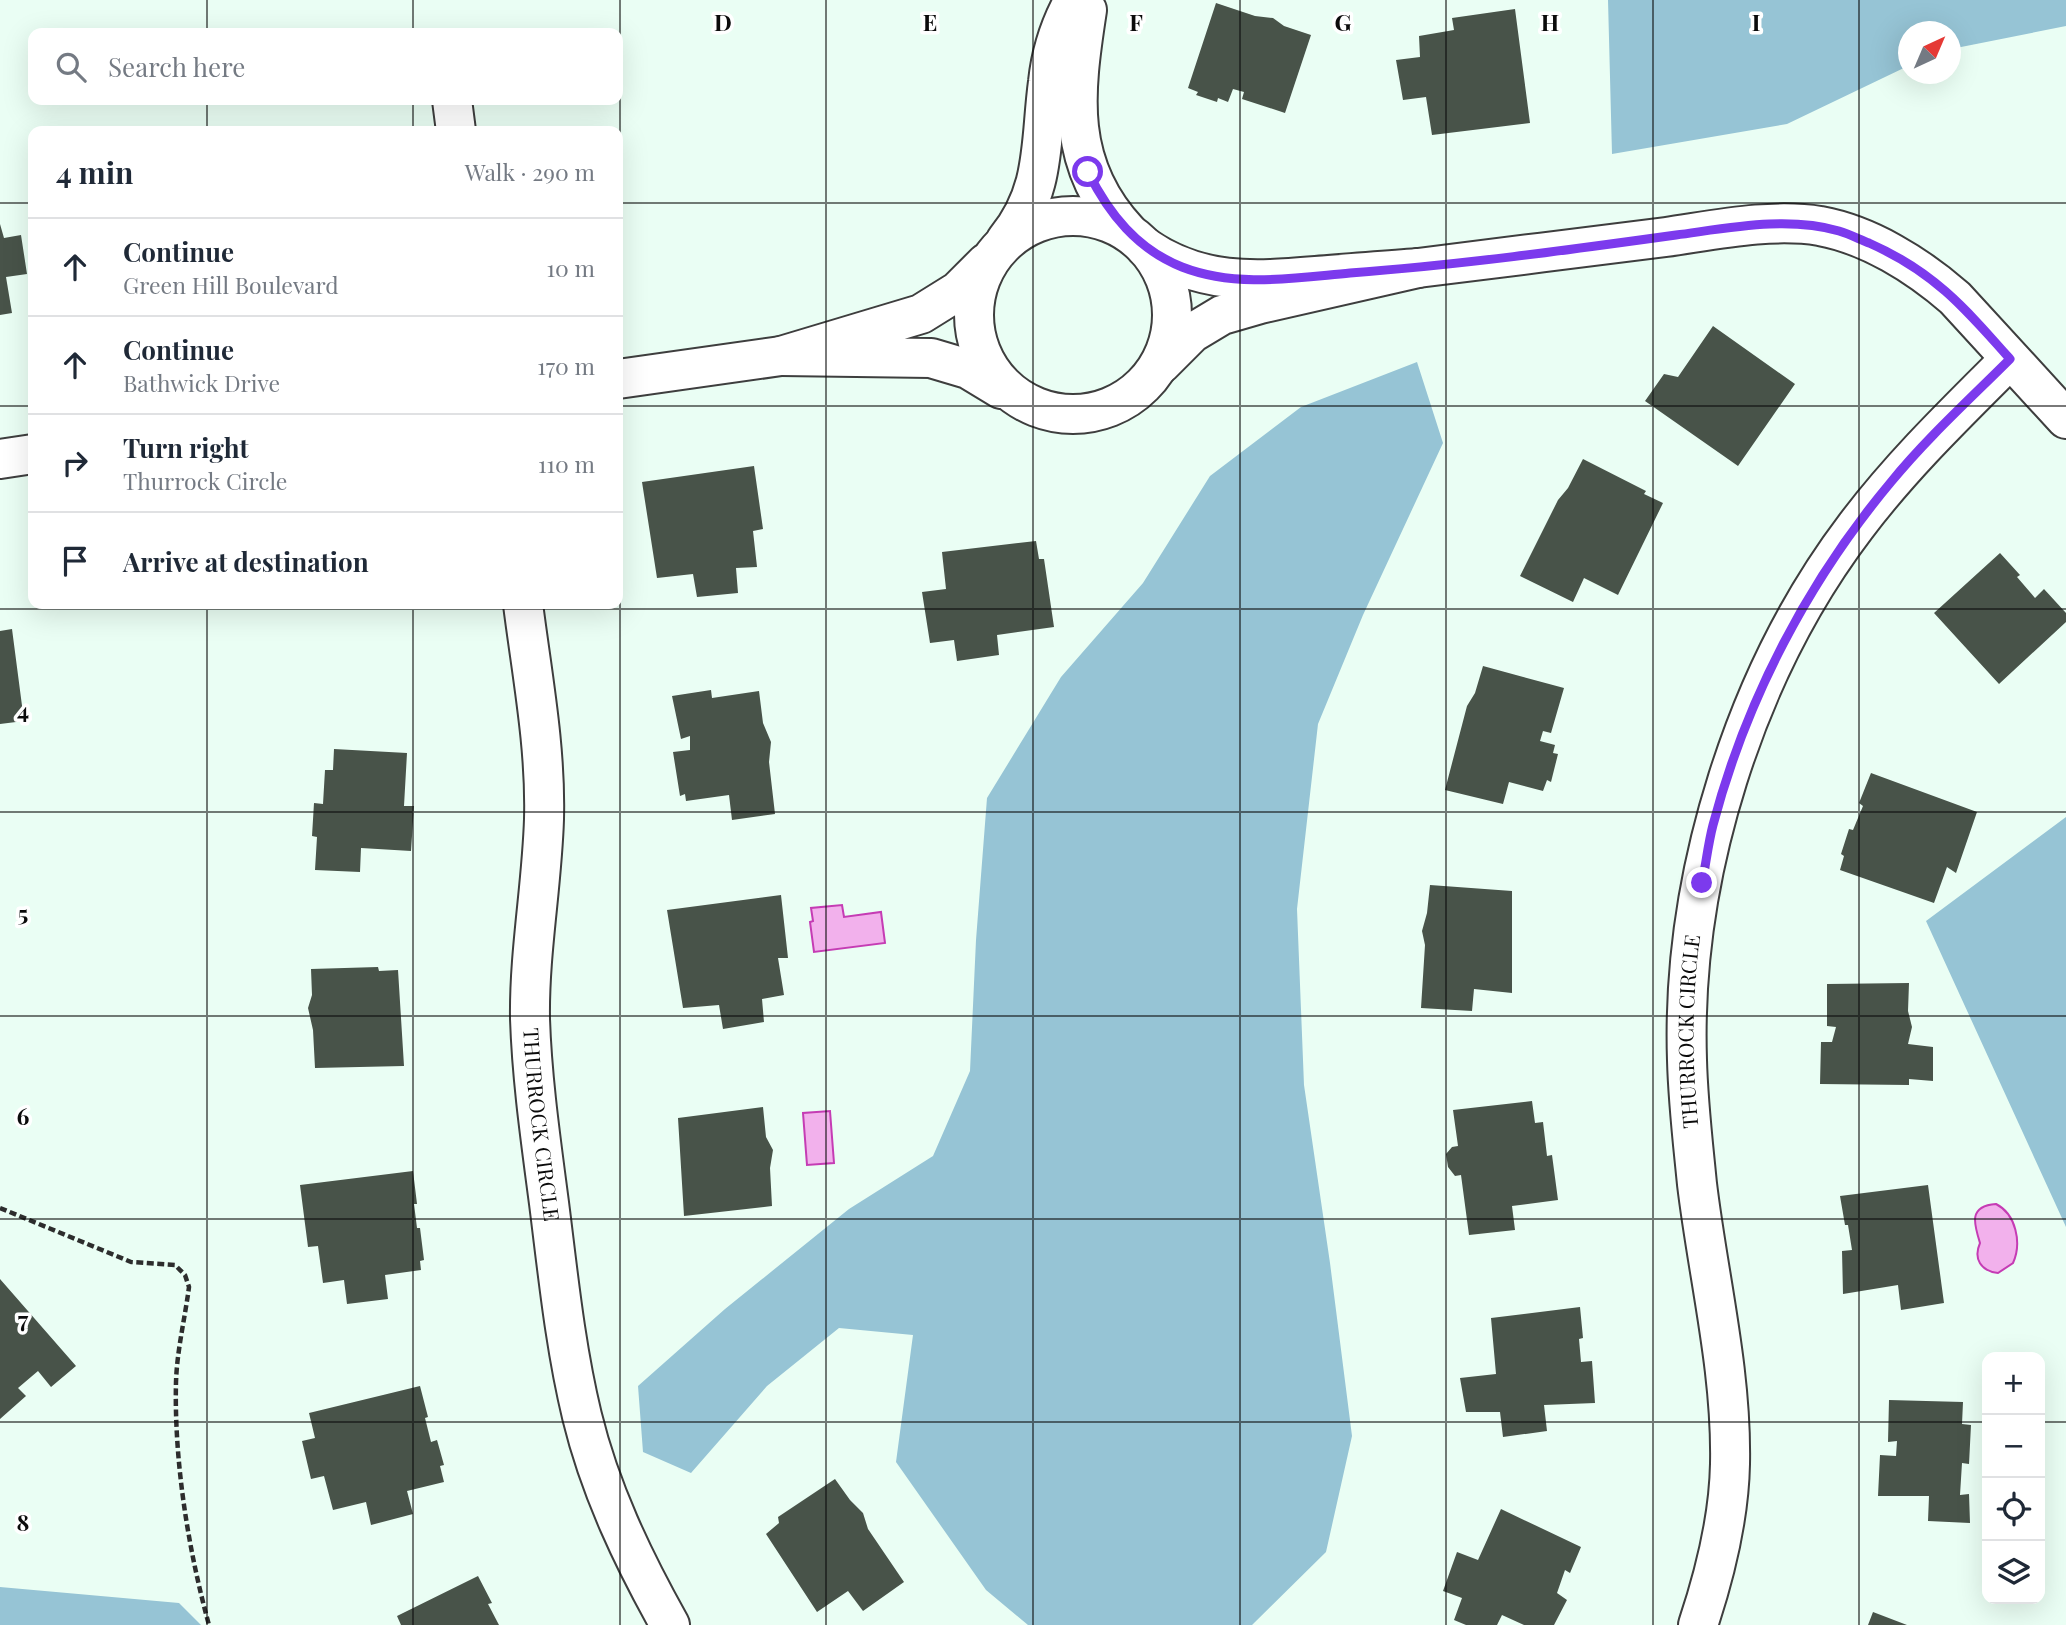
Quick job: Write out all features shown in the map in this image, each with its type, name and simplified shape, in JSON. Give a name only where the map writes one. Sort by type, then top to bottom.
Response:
[{"type":"street","points":[[1020,399],[1000,383],[979,349],[973,317],[976,289],[996,252],[1021,220],[1034,193],[1041,159],[1050,66],[1066,14],[1074,0]]},
{"type":"street","points":[[1088,0],[1076,92],[1081,149],[1098,193],[1161,270],[1171,303],[1169,340],[1156,371]]},
{"type":"street","points":[[453,105],[455,126]]},
{"type":"street","points":[[623,378],[781,356],[921,314],[958,291],[996,252],[1026,227],[1063,216],[1086,217],[1107,222],[1167,260],[1194,271],[1242,280],[1418,268],[1723,229],[1790,224],[1841,231],[1887,251],[1914,267],[1955,298],[2066,419]]},
{"type":"street","points":[[781,356],[930,358],[968,369],[1020,399],[1054,413],[1090,413],[1123,401],[1145,384],[1185,339],[1222,315],[1418,268]]},
{"type":"street","name":"THURROCK CIRCLE","points":[[1698,1625],[1718,1554],[1730,1465],[1724,1371],[1698,1185],[1687,1058],[1693,943],[1713,826],[1748,722],[1771,669],[1816,586],[1854,529],[1892,481],[2010,359]]},
{"type":"street","points":[[0,459],[28,455]]},
{"type":"street","name":"THURROCK CIRCLE","points":[[524,609],[544,788],[530,1020],[541,1141],[562,1308],[583,1418],[601,1479],[625,1538],[670,1625]]},
{"type":"path","points":[[0,1208],[118,1258],[143,1264],[171,1264],[181,1268],[185,1275],[189,1287],[176,1380],[178,1444],[186,1510],[209,1625]]},
{"type":"shaded area","points":[[1608,0],[2066,0],[2066,26],[1961,47],[1961,21],[1898,21],[1898,71],[1787,124],[1612,154]]},
{"type":"shaded area","points":[[1417,362],[1443,443],[1363,615],[1318,724],[1297,909],[1304,1085],[1352,1436],[1326,1552],[1252,1625],[1028,1625],[986,1590],[896,1462],[913,1335],[839,1328],[767,1386],[691,1473],[643,1452],[638,1386],[725,1309],[849,1209],[933,1156],[970,1071],[976,940],[987,798],[1061,677],[1143,583],[1210,476],[1301,407]]},
{"type":"shaded area","points":[[2066,817],[2066,1227],[1926,921]]},
{"type":"shaded area","points":[[842,905],[844,917],[881,912],[885,943],[814,952],[811,908]]},
{"type":"shaded area","points":[[830,1111],[834,1163],[807,1165],[803,1113]]},
{"type":"shaded area","points":[[1996,1204],[2013,1222],[2017,1238],[2013,1263],[1998,1273],[1987,1270],[1978,1259],[1980,1243],[1975,1223],[1977,1212],[1981,1208]]},
{"type":"shaded area","points":[[0,1587],[179,1603],[201,1625],[0,1625]]},
{"type":"building","points":[[1216,3],[1255,16],[1273,18],[1284,26],[1311,35],[1285,113],[1242,99],[1244,92],[1233,89],[1228,102],[1218,98],[1217,102],[1196,95],[1198,92],[1188,88]]},
{"type":"building","points":[[1515,9],[1530,123],[1432,135],[1426,97],[1403,100],[1396,60],[1420,57],[1419,36],[1454,30],[1452,18]]},
{"type":"building","points":[[0,224],[4,238],[21,235],[27,274],[6,277],[12,313],[0,315]]},
{"type":"building","points":[[1713,326],[1795,384],[1738,466],[1645,401],[1664,374],[1678,377]]},
{"type":"building","points":[[1583,459],[1646,491],[1644,494],[1663,503],[1618,595],[1584,578],[1573,602],[1520,576],[1558,500],[1568,488]]},
{"type":"building","points":[[754,466],[763,529],[753,531],[757,567],[736,568],[738,593],[697,597],[693,574],[657,578],[642,482]]},
{"type":"building","points":[[1036,541],[1039,559],[1044,559],[1054,627],[997,635],[999,655],[957,661],[954,640],[930,643],[922,592],[946,589],[942,552]]},
{"type":"building","points":[[2000,553],[2020,575],[2017,577],[2035,598],[2044,589],[2066,613],[2066,622],[1999,684],[1934,613]]},
{"type":"building","points":[[12,629],[24,721],[0,724],[0,631]]},
{"type":"building","points":[[1483,666],[1564,688],[1551,733],[1543,731],[1540,741],[1555,745],[1553,753],[1558,754],[1551,782],[1547,780],[1543,791],[1509,782],[1503,804],[1445,790],[1467,706],[1475,693]]},
{"type":"building","points":[[711,690],[712,698],[759,691],[763,723],[771,742],[769,762],[775,814],[732,820],[729,795],[686,801],[685,794],[680,796],[673,752],[690,750],[690,736],[681,739],[672,696]]},
{"type":"building","points":[[334,749],[407,753],[404,806],[414,806],[411,851],[361,848],[360,872],[315,870],[317,837],[312,836],[314,803],[323,804],[325,770],[333,770]]},
{"type":"building","points":[[1871,773],[1977,812],[1956,873],[1947,867],[1934,903],[1840,870],[1844,856],[1841,854],[1849,829],[1853,830],[1863,806],[1859,803]]},
{"type":"building","points":[[1430,885],[1512,891],[1512,993],[1474,989],[1472,1011],[1421,1008],[1425,945],[1422,931]]},
{"type":"building","points":[[781,895],[788,958],[778,958],[784,995],[762,999],[764,1022],[723,1029],[719,1005],[683,1008],[667,910]]},
{"type":"building","points":[[378,967],[379,971],[398,970],[404,1066],[315,1068],[313,1030],[308,1008],[312,995],[311,969]]},
{"type":"building","points":[[1909,983],[1908,1011],[1912,1027],[1908,1044],[1933,1047],[1933,1081],[1909,1079],[1909,1085],[1820,1084],[1821,1042],[1832,1042],[1836,1027],[1827,1026],[1827,984]]},
{"type":"building","points":[[1532,1101],[1535,1123],[1543,1122],[1547,1156],[1552,1155],[1558,1200],[1512,1206],[1515,1230],[1469,1235],[1461,1175],[1455,1176],[1448,1167],[1446,1154],[1452,1147],[1458,1146],[1453,1110]]},
{"type":"building","points":[[763,1107],[766,1137],[773,1150],[770,1168],[772,1206],[684,1216],[678,1118]]},
{"type":"building","points":[[413,1171],[417,1204],[414,1204],[424,1260],[420,1261],[421,1270],[385,1275],[388,1299],[347,1304],[344,1280],[323,1283],[318,1246],[308,1247],[300,1185]]},
{"type":"building","points":[[1928,1185],[1944,1303],[1901,1310],[1898,1285],[1843,1294],[1842,1251],[1852,1250],[1840,1196]]},
{"type":"building","points":[[0,1279],[76,1366],[51,1387],[38,1371],[18,1388],[26,1396],[0,1419]]},
{"type":"building","points":[[1580,1307],[1583,1338],[1579,1339],[1581,1362],[1592,1361],[1595,1403],[1544,1405],[1547,1431],[1503,1437],[1500,1412],[1466,1412],[1460,1378],[1496,1374],[1491,1318]]},
{"type":"building","points":[[420,1386],[431,1442],[437,1440],[444,1465],[440,1466],[444,1482],[407,1491],[413,1514],[371,1525],[366,1502],[333,1510],[324,1476],[311,1479],[302,1441],[315,1438],[309,1413]]},
{"type":"building","points":[[1889,1400],[1963,1402],[1962,1424],[1971,1425],[1969,1464],[1962,1463],[1960,1495],[1969,1494],[1970,1523],[1928,1521],[1929,1496],[1878,1496],[1880,1455],[1896,1456],[1897,1441],[1888,1442]]},
{"type":"building","points":[[835,1479],[863,1513],[868,1529],[904,1582],[863,1611],[848,1591],[817,1612],[766,1534],[779,1523],[778,1517]]},
{"type":"building","points":[[1501,1509],[1581,1547],[1570,1573],[1565,1570],[1557,1593],[1567,1600],[1554,1625],[1524,1625],[1502,1615],[1497,1625],[1466,1625],[1454,1620],[1462,1598],[1443,1591],[1457,1552],[1478,1560]]},
{"type":"building","points":[[478,1576],[492,1603],[488,1604],[499,1625],[401,1625],[397,1616]]},
{"type":"building","points":[[1873,1612],[1907,1625],[1868,1625]]},
{"type":"route","points":[[1088,172],[1114,216],[1145,247],[1181,267],[1208,275],[1242,280],[1418,268],[1759,225],[1817,226],[1841,231],[1887,251],[1914,267],[1955,298],[2010,359],[1892,481],[1854,529],[1816,586],[1791,629],[1748,722],[1713,826],[1702,883]]}]
